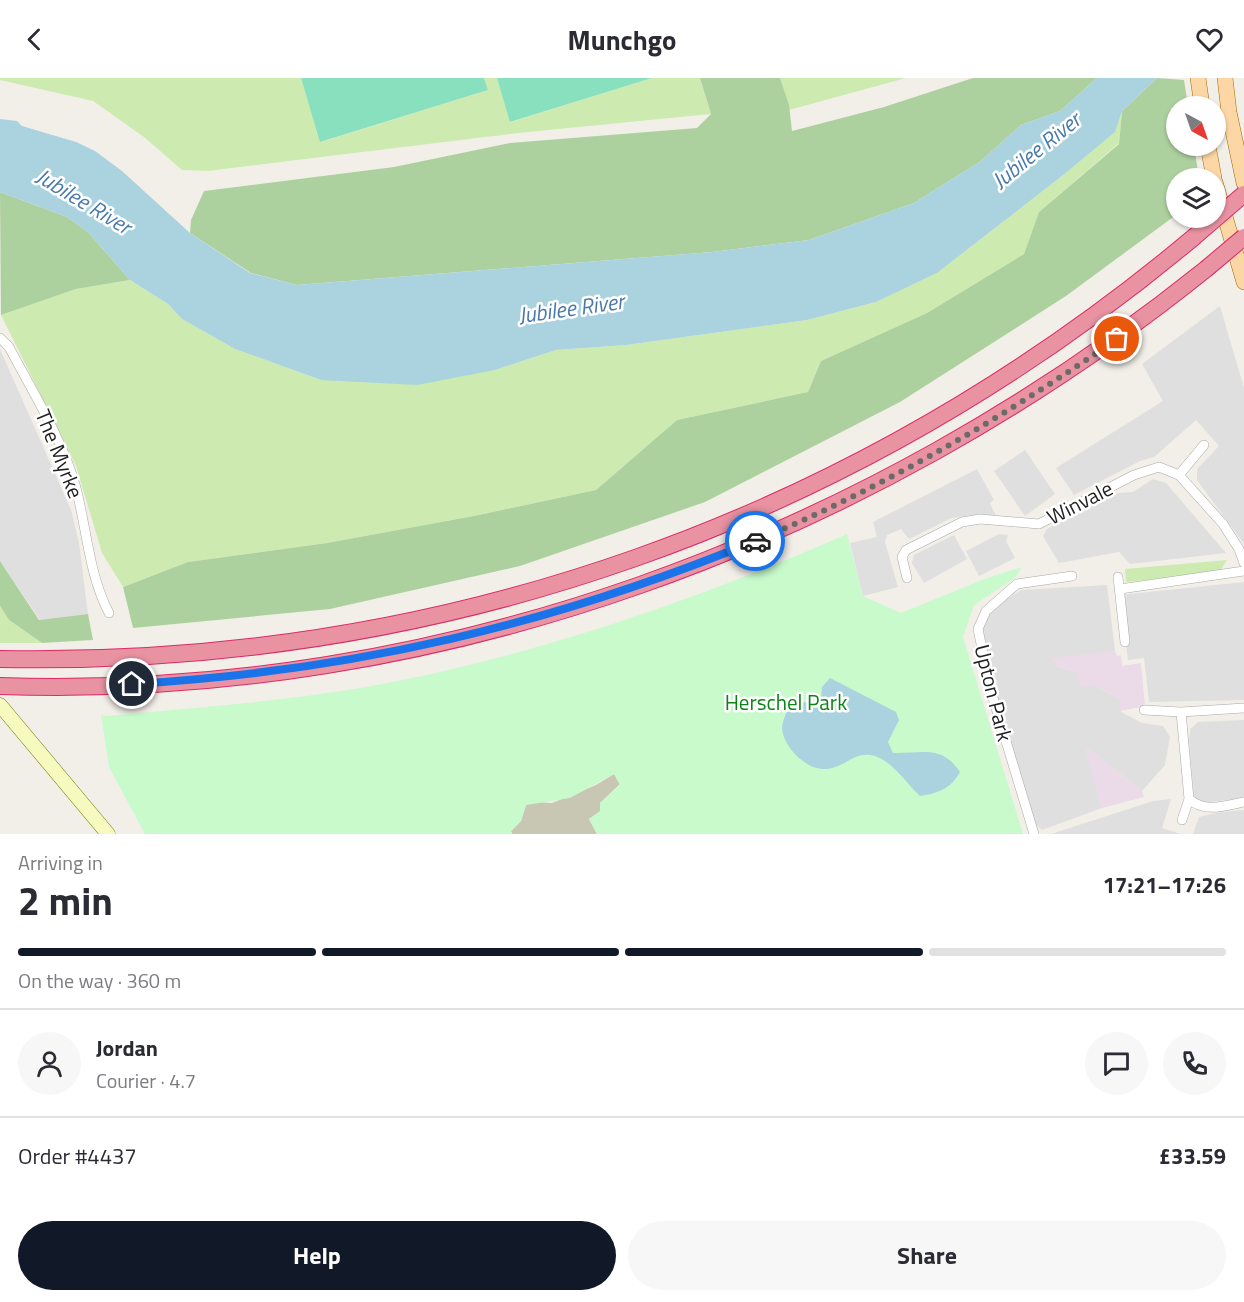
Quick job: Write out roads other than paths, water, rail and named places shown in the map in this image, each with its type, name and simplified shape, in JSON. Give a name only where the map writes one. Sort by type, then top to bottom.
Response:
[{"type":"highway","points":[[0,659],[137,658],[323,638],[428,619],[496,602],[656,552],[834,475],[999,382],[1090,320],[1244,194]]},
{"type":"highway","points":[[0,687],[121,685],[228,678],[279,671],[405,650],[464,637],[525,622],[628,590],[782,530],[887,479],[1058,379],[1117,339],[1244,237]]},
{"type":"main road","points":[[1198,78],[1201,96]]},
{"type":"main road","points":[[1225,78],[1228,111],[1244,183]]},
{"type":"main road","points":[[1226,221],[1244,282]]},
{"type":"main road","points":[[0,705],[108,834]]},
{"type":"street","name":"The Myrke","points":[[0,338],[9,347],[50,424],[76,486],[99,594],[110,613]]},
{"type":"street","points":[[1204,445],[1179,475],[1223,524],[1239,549],[1244,563]]},
{"type":"street","name":"Winvale","points":[[907,578],[902,557],[906,550],[962,522],[980,519],[1039,524],[1134,475],[1159,467],[1179,475]]},
{"type":"street","points":[[1120,589],[1244,571]]},
{"type":"street","name":"Upton Park","points":[[1034,834],[990,688],[978,629],[986,611],[1017,584],[1072,576]]},
{"type":"street","points":[[1118,577],[1125,642]]},
{"type":"street","points":[[1144,710],[1181,712],[1244,708]]},
{"type":"street","points":[[1181,712],[1189,800],[1182,820]]},
{"type":"street","points":[[1189,800],[1198,807],[1212,808],[1244,802]]},
{"type":"water","name":"Jubilee River","points":[[1097,78],[1157,78],[1122,111],[1115,132],[1062,176],[937,273],[876,302],[807,320],[626,345],[556,350],[495,370],[417,385],[321,380],[235,349],[182,319],[168,304],[130,280],[88,232],[67,217],[0,192],[0,119],[17,121],[22,126],[76,142],[95,151],[122,171],[190,233],[250,273],[297,285],[712,252],[809,240],[914,203],[981,161],[1021,125],[1060,111]]},
{"type":"water","points":[[830,678],[896,712],[899,720],[888,742],[893,753],[931,752],[946,757],[960,772],[956,778],[943,789],[920,796],[893,768],[875,756],[862,755],[827,769],[819,769],[804,762],[787,744],[782,729],[788,706],[797,701],[810,703],[821,699],[822,687]]},
{"type":"park label","name":"Herschel Park","points":[[786,703]]}]
